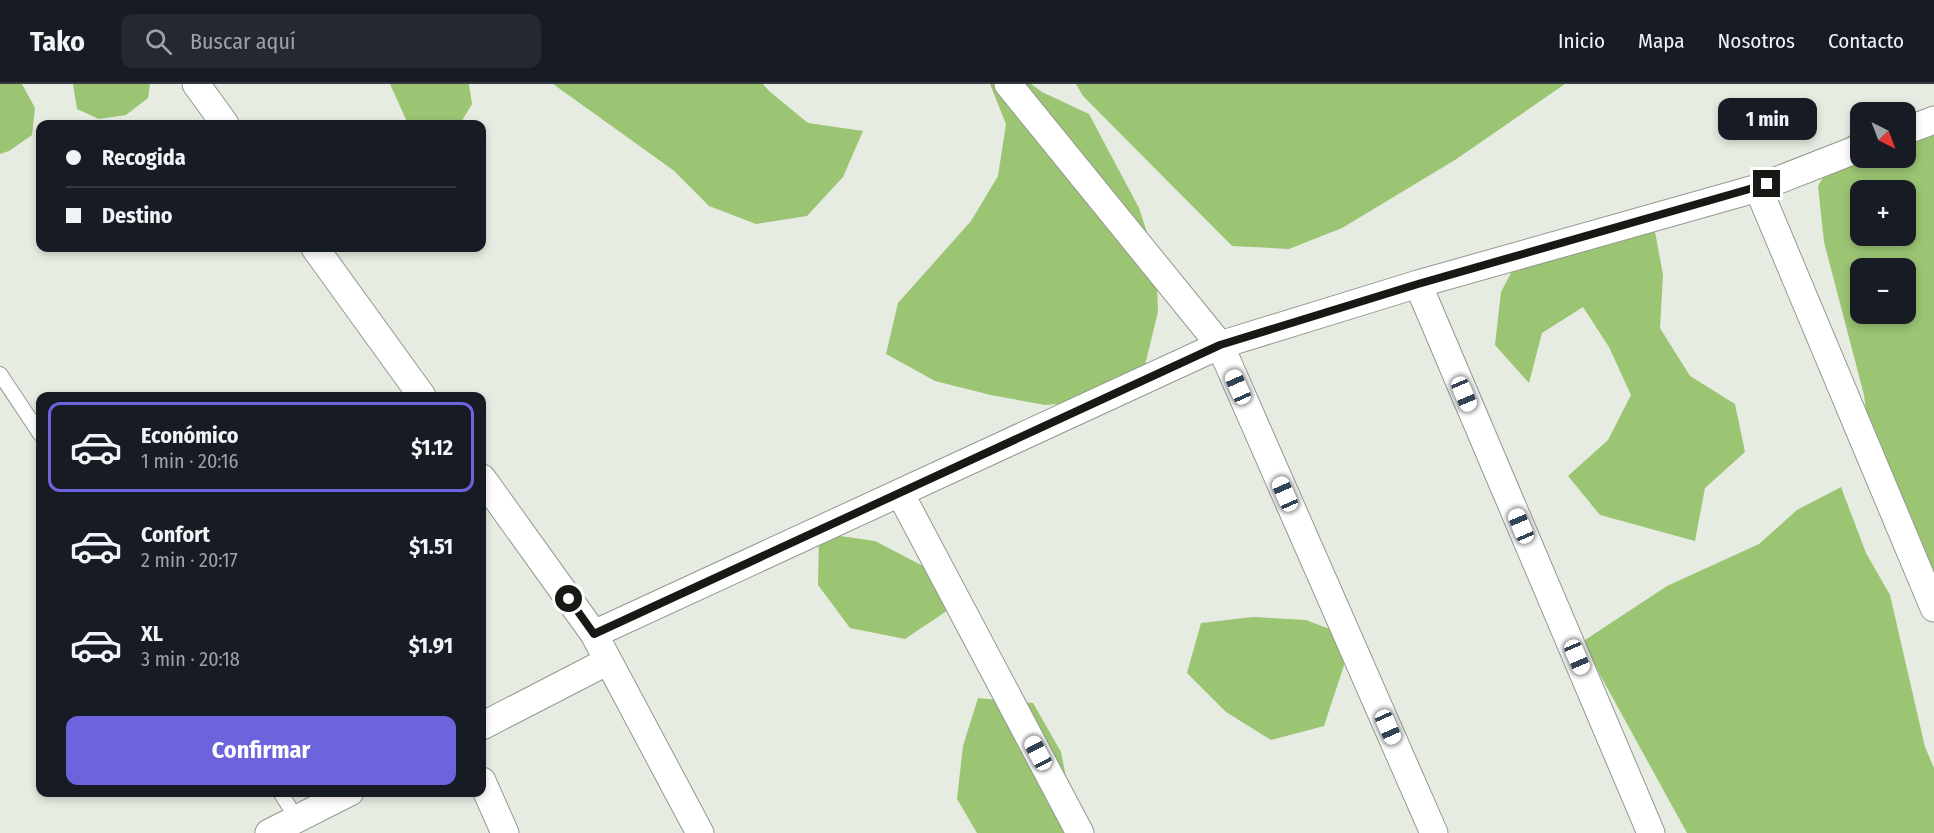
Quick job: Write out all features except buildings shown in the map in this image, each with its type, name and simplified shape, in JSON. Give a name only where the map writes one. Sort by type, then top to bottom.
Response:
[{"type":"street","points":[[196,84],[222,120]]},
{"type":"street","points":[[1008,84],[1220,345],[1434,833]]},
{"type":"street","points":[[1916,127],[1934,120]]},
{"type":"street","points":[[594,634],[1220,345],[1418,284],[1758,188],[1850,152]]},
{"type":"street","points":[[1758,188],[1934,608]]},
{"type":"street","points":[[318,252],[419,392]]},
{"type":"street","points":[[1418,284],[1652,833]]},
{"type":"street","points":[[486,484],[594,634],[699,833]]},
{"type":"street","points":[[900,493],[1080,833]]},
{"type":"street","points":[[486,724],[608,661]]},
{"type":"street","points":[[486,790],[505,833]]},
{"type":"street","points":[[269,833],[340,797]]},
{"type":"lane","points":[[0,374],[36,428]]},
{"type":"lane","points":[[283,797],[297,819]]},
{"type":"green space","points":[[0,84],[22,84],[35,108],[32,135],[9,151],[0,154]]},
{"type":"green space","points":[[73,84],[150,84],[148,98],[126,115],[99,119],[77,109]]},
{"type":"green space","points":[[390,84],[469,84],[472,104],[462,120],[406,120]]},
{"type":"green space","points":[[553,84],[763,84],[808,123],[863,131],[843,177],[807,216],[756,224],[709,206],[673,170]]},
{"type":"green space","points":[[990,84],[1031,84],[1042,92],[1089,114],[1139,208],[1156,260],[1158,312],[1145,365],[1098,401],[1045,405],[991,395],[935,381],[886,354],[898,303],[971,221],[998,176],[1006,124]]},
{"type":"green space","points":[[1076,84],[1565,84],[1455,160],[1342,228],[1289,249],[1232,246],[1083,96]]},
{"type":"green space","points":[[1934,115],[1934,575],[1878,502],[1864,395],[1824,242],[1818,186],[1850,135],[1850,168],[1916,168],[1916,117]]},
{"type":"green space","points":[[1654,226],[1663,275],[1660,328],[1690,376],[1735,404],[1745,452],[1705,488],[1695,541],[1600,515],[1568,476],[1608,440],[1631,395],[1609,347],[1583,307],[1542,333],[1529,383],[1495,345],[1501,292],[1525,246]]},
{"type":"green space","points":[[1841,487],[1866,553],[1890,595],[1925,747],[1934,768],[1934,833],[1687,833],[1582,642],[1667,586],[1759,544],[1797,510]]},
{"type":"green space","points":[[819,533],[875,541],[925,567],[960,602],[905,639],[850,628],[818,585]]},
{"type":"green space","points":[[1253,617],[1306,620],[1353,638],[1324,726],[1271,740],[1226,712],[1187,673],[1201,623]]},
{"type":"green space","points":[[978,698],[1033,703],[1061,752],[1072,807],[1073,833],[977,833],[957,799],[963,746]]},
{"type":"route","points":[[569,599],[594,634],[1220,345],[1418,284],[1767,184]]}]
